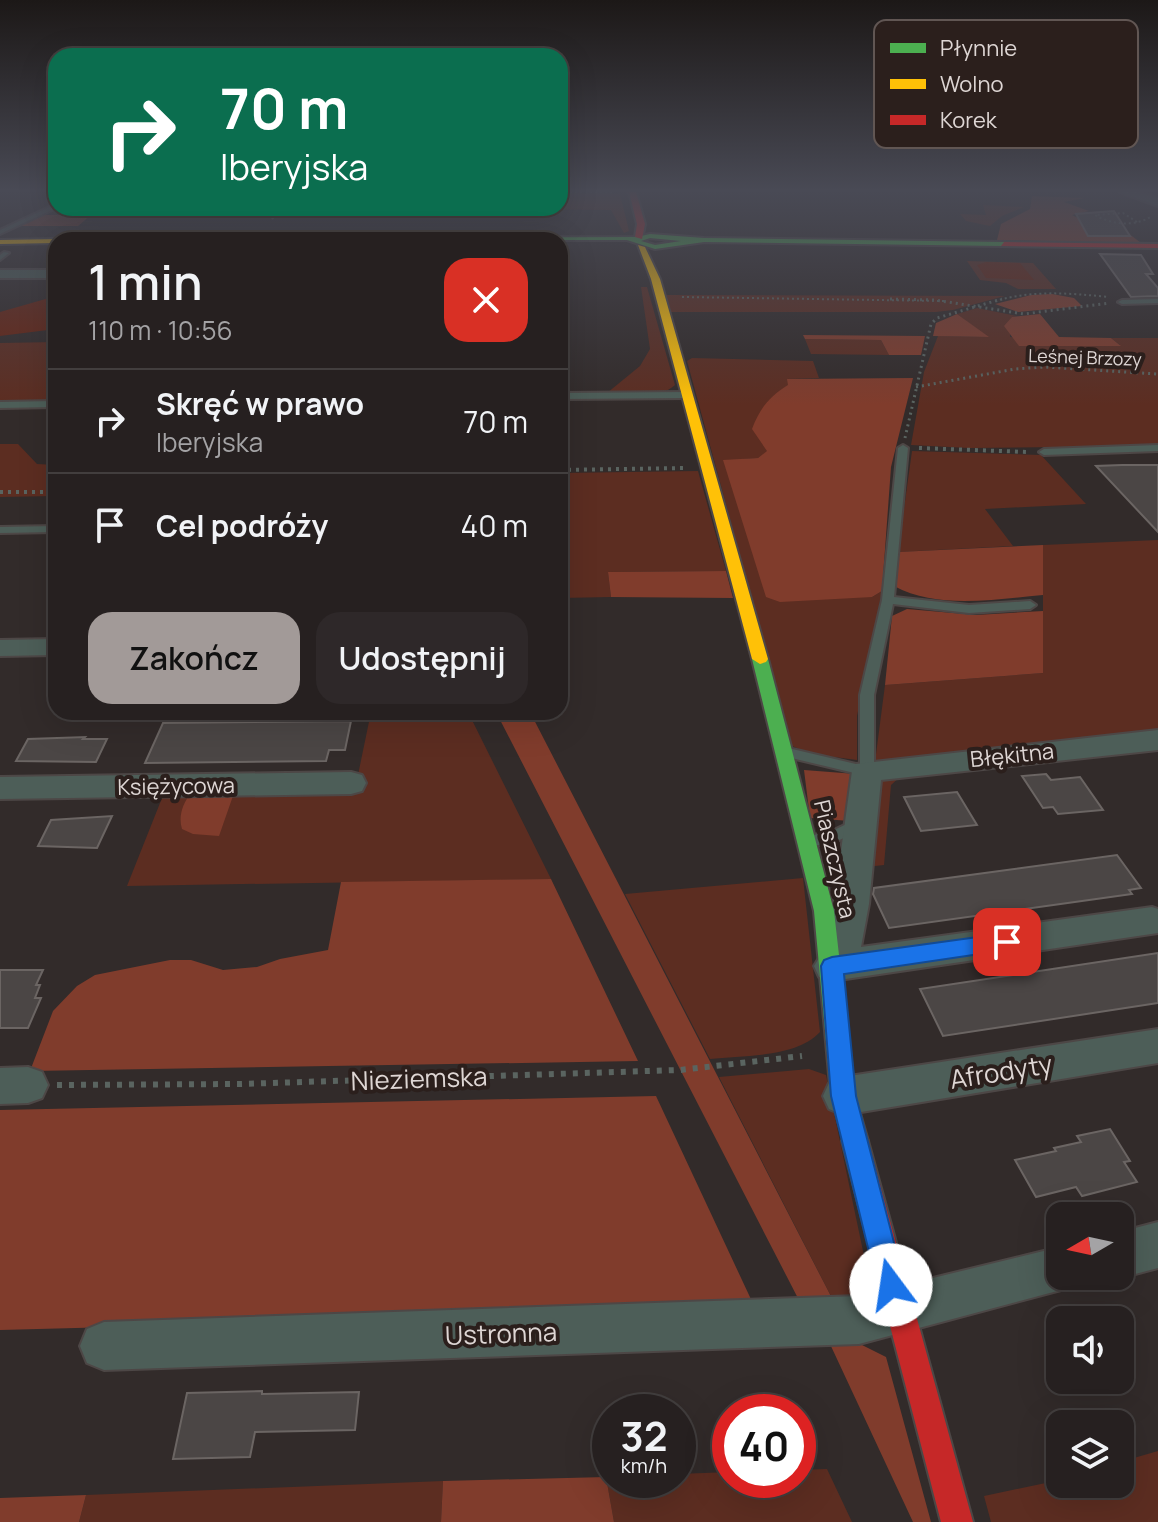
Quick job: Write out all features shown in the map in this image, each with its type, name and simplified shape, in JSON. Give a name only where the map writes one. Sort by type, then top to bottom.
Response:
[{"type":"street","name":"Piaszczysta","points":[[652,263],[657,296],[711,468],[824,911],[843,1096],[898,1312],[957,1522]]},
{"type":"street","points":[[0,274],[48,274]]},
{"type":"street","points":[[0,648],[48,647]]},
{"type":"street","name":"Błękitna","points":[[867,771],[1158,740]]},
{"type":"street","points":[[832,966],[842,955],[851,921],[867,771]]},
{"type":"street","name":"Księżycowa","points":[[0,788],[351,783]]},
{"type":"street","points":[[832,966],[1152,921]]},
{"type":"street","name":"Afrodyty","points":[[843,1096],[1158,1046]]},
{"type":"street","points":[[1134,1251],[1158,1245]]},
{"type":"street","name":"Ustronna","points":[[104,1346],[859,1320],[1046,1274]]},
{"type":"lane","points":[[1120,300],[1158,301]]},
{"type":"lane","points":[[568,396],[687,395]]},
{"type":"lane","points":[[0,405],[48,404]]},
{"type":"lane","points":[[784,751],[809,760],[867,771],[867,695],[888,600],[903,448]]},
{"type":"lane","points":[[1044,452],[1158,448]]},
{"type":"lane","points":[[0,530],[48,529]]},
{"type":"lane","points":[[888,600],[969,609],[1030,605]]},
{"type":"lane","points":[[806,840],[833,837],[860,823]]},
{"type":"path","points":[[1044,452],[903,448],[931,324],[937,318],[1024,293],[1052,291],[1070,296],[1120,300]]},
{"type":"path","points":[[657,296],[935,300],[1024,314],[1120,300]]},
{"type":"path","name":"Leśnej Brzozy","points":[[916,387],[1015,369],[1045,367],[1158,374]]},
{"type":"path","points":[[568,470],[711,468]]},
{"type":"path","points":[[0,492],[48,492]]},
{"type":"path","name":"Nieziemska","points":[[14,1086],[239,1084],[680,1070],[837,1052]]},
{"type":"shaded area","points":[[968,263],[1033,263],[1056,289],[1018,289],[1006,283],[980,280]]},
{"type":"shaded area","points":[[1020,263],[1034,280],[986,278],[977,265]]},
{"type":"shaded area","points":[[641,287],[647,287],[675,385],[652,394],[607,393],[640,366],[650,349]]},
{"type":"shaded area","points":[[1052,294],[1074,298],[1082,306],[1018,312],[995,304],[1031,295]]},
{"type":"shaded area","points":[[664,295],[1005,296],[936,312],[671,312]]},
{"type":"shaded area","points":[[48,298],[48,330],[0,336],[0,312]]},
{"type":"shaded area","points":[[977,308],[1017,316],[1012,317],[1010,337],[1120,345],[1111,338],[1158,338],[1158,446],[969,448],[911,445],[924,372],[938,336],[987,337],[957,314]]},
{"type":"shaded area","points":[[957,314],[989,337],[933,336],[936,323]]},
{"type":"shaded area","points":[[1040,314],[1059,337],[1111,338],[1121,346],[1019,346],[1004,326],[1012,317]]},
{"type":"shaded area","points":[[803,335],[925,336],[921,355],[889,355],[881,340],[805,339]]},
{"type":"shaded area","points":[[805,339],[881,340],[889,355],[811,354]]},
{"type":"shaded area","points":[[48,342],[48,400],[0,401],[0,343]]},
{"type":"shaded area","points":[[692,358],[813,361],[819,378],[788,379],[789,385],[759,434],[768,451],[758,458],[743,459],[872,597],[882,591],[857,716],[857,760],[811,754],[792,746],[687,361]]},
{"type":"shaded area","points":[[913,378],[891,467],[882,591],[872,597],[780,602],[766,597],[723,460],[758,458],[767,451],[752,429],[766,404],[788,385],[787,379]]},
{"type":"shaded area","points":[[0,444],[18,444],[37,464],[48,465],[48,496],[0,497]]},
{"type":"shaded area","points":[[912,451],[1041,455],[1086,504],[985,509],[1013,546],[898,552]]},
{"type":"shaded area","points":[[698,471],[726,571],[608,572],[611,597],[568,598],[568,473]]},
{"type":"shaded area","points":[[1158,540],[1158,733],[875,762],[885,685],[1043,673],[1043,545]]},
{"type":"shaded area","points":[[1043,545],[1043,595],[948,600],[929,598],[894,586],[898,552]]},
{"type":"shaded area","points":[[726,571],[733,598],[611,597],[608,572]]},
{"type":"shaded area","points":[[907,609],[976,615],[1043,611],[1043,673],[885,685],[892,616]]},
{"type":"shaded area","points":[[369,720],[472,720],[551,879],[127,886],[164,793],[234,793],[358,775]]},
{"type":"shaded area","points":[[500,720],[534,720],[837,1308],[803,1308]]},
{"type":"shaded area","points":[[804,770],[856,774],[850,821],[810,818]]},
{"type":"shaded area","points":[[901,776],[891,785],[884,865],[866,867],[874,779]]},
{"type":"shaded area","points":[[191,793],[234,793],[219,836],[193,834],[182,829],[182,810]]},
{"type":"shaded area","points":[[803,878],[820,1032],[797,1047],[784,1051],[710,1059],[625,894]]},
{"type":"shaded area","points":[[551,879],[638,1061],[30,1071],[53,1011],[77,986],[95,975],[170,960],[191,960],[223,970],[257,967],[280,959],[328,950],[341,882]]},
{"type":"shaded area","points":[[809,1069],[826,1075],[871,1289],[837,1308],[719,1077]]},
{"type":"shaded area","points":[[656,1096],[756,1310],[0,1330],[0,1110]]},
{"type":"shaded area","points":[[858,1343],[886,1357],[931,1522],[913,1522],[830,1344]]},
{"type":"shaded area","points":[[1158,1451],[1158,1522],[991,1522],[984,1496],[1046,1483],[1046,1498],[1134,1498],[1134,1458]]},
{"type":"shaded area","points":[[816,1469],[827,1469],[852,1522],[614,1522],[610,1498],[696,1498],[696,1473],[712,1473],[712,1498],[816,1498]]},
{"type":"shaded area","points":[[592,1477],[592,1498],[610,1498],[614,1522],[441,1522],[443,1481]]},
{"type":"shaded area","points":[[443,1481],[441,1522],[79,1522],[86,1495]]},
{"type":"shaded area","points":[[86,1495],[79,1522],[0,1522],[0,1498]]},
{"type":"building","points":[[1107,263],[1146,263],[1153,274],[1146,274],[1158,288],[1158,296],[1131,297]]},
{"type":"building","points":[[1158,465],[1158,532],[1096,466]]},
{"type":"building","points":[[351,721],[345,750],[329,750],[326,761],[145,763],[163,723]]},
{"type":"building","points":[[85,737],[83,739],[107,739],[96,762],[16,761],[28,739]]},
{"type":"building","points":[[1046,774],[1051,780],[1080,777],[1103,810],[1058,814],[1053,807],[1043,808],[1022,776]]},
{"type":"building","points":[[957,792],[977,825],[921,831],[904,797]]},
{"type":"building","points":[[112,816],[97,848],[38,846],[51,820]]},
{"type":"building","points":[[1117,855],[1141,888],[1129,890],[1132,894],[889,928],[873,894],[874,888]]},
{"type":"building","points":[[1158,953],[1158,1003],[943,1036],[920,989]]},
{"type":"building","points":[[0,970],[43,970],[36,985],[40,985],[35,998],[41,998],[28,1028],[0,1028]]},
{"type":"building","points":[[1110,1129],[1130,1161],[1124,1162],[1137,1182],[1082,1196],[1076,1187],[1036,1197],[1015,1160],[1056,1151],[1054,1148],[1081,1142],[1077,1136]]},
{"type":"building","points":[[262,1391],[262,1394],[359,1392],[355,1430],[255,1432],[250,1457],[173,1459],[187,1393]]},
{"type":"traffic: fast","points":[[760,659],[824,911],[843,1096],[855,1141]]},
{"type":"traffic: slow","points":[[649,263],[760,659]]},
{"type":"traffic: jam","points":[[855,1141],[957,1522]]},
{"type":"route","points":[[891,1285],[843,1096],[832,966],[1007,942]]}]
